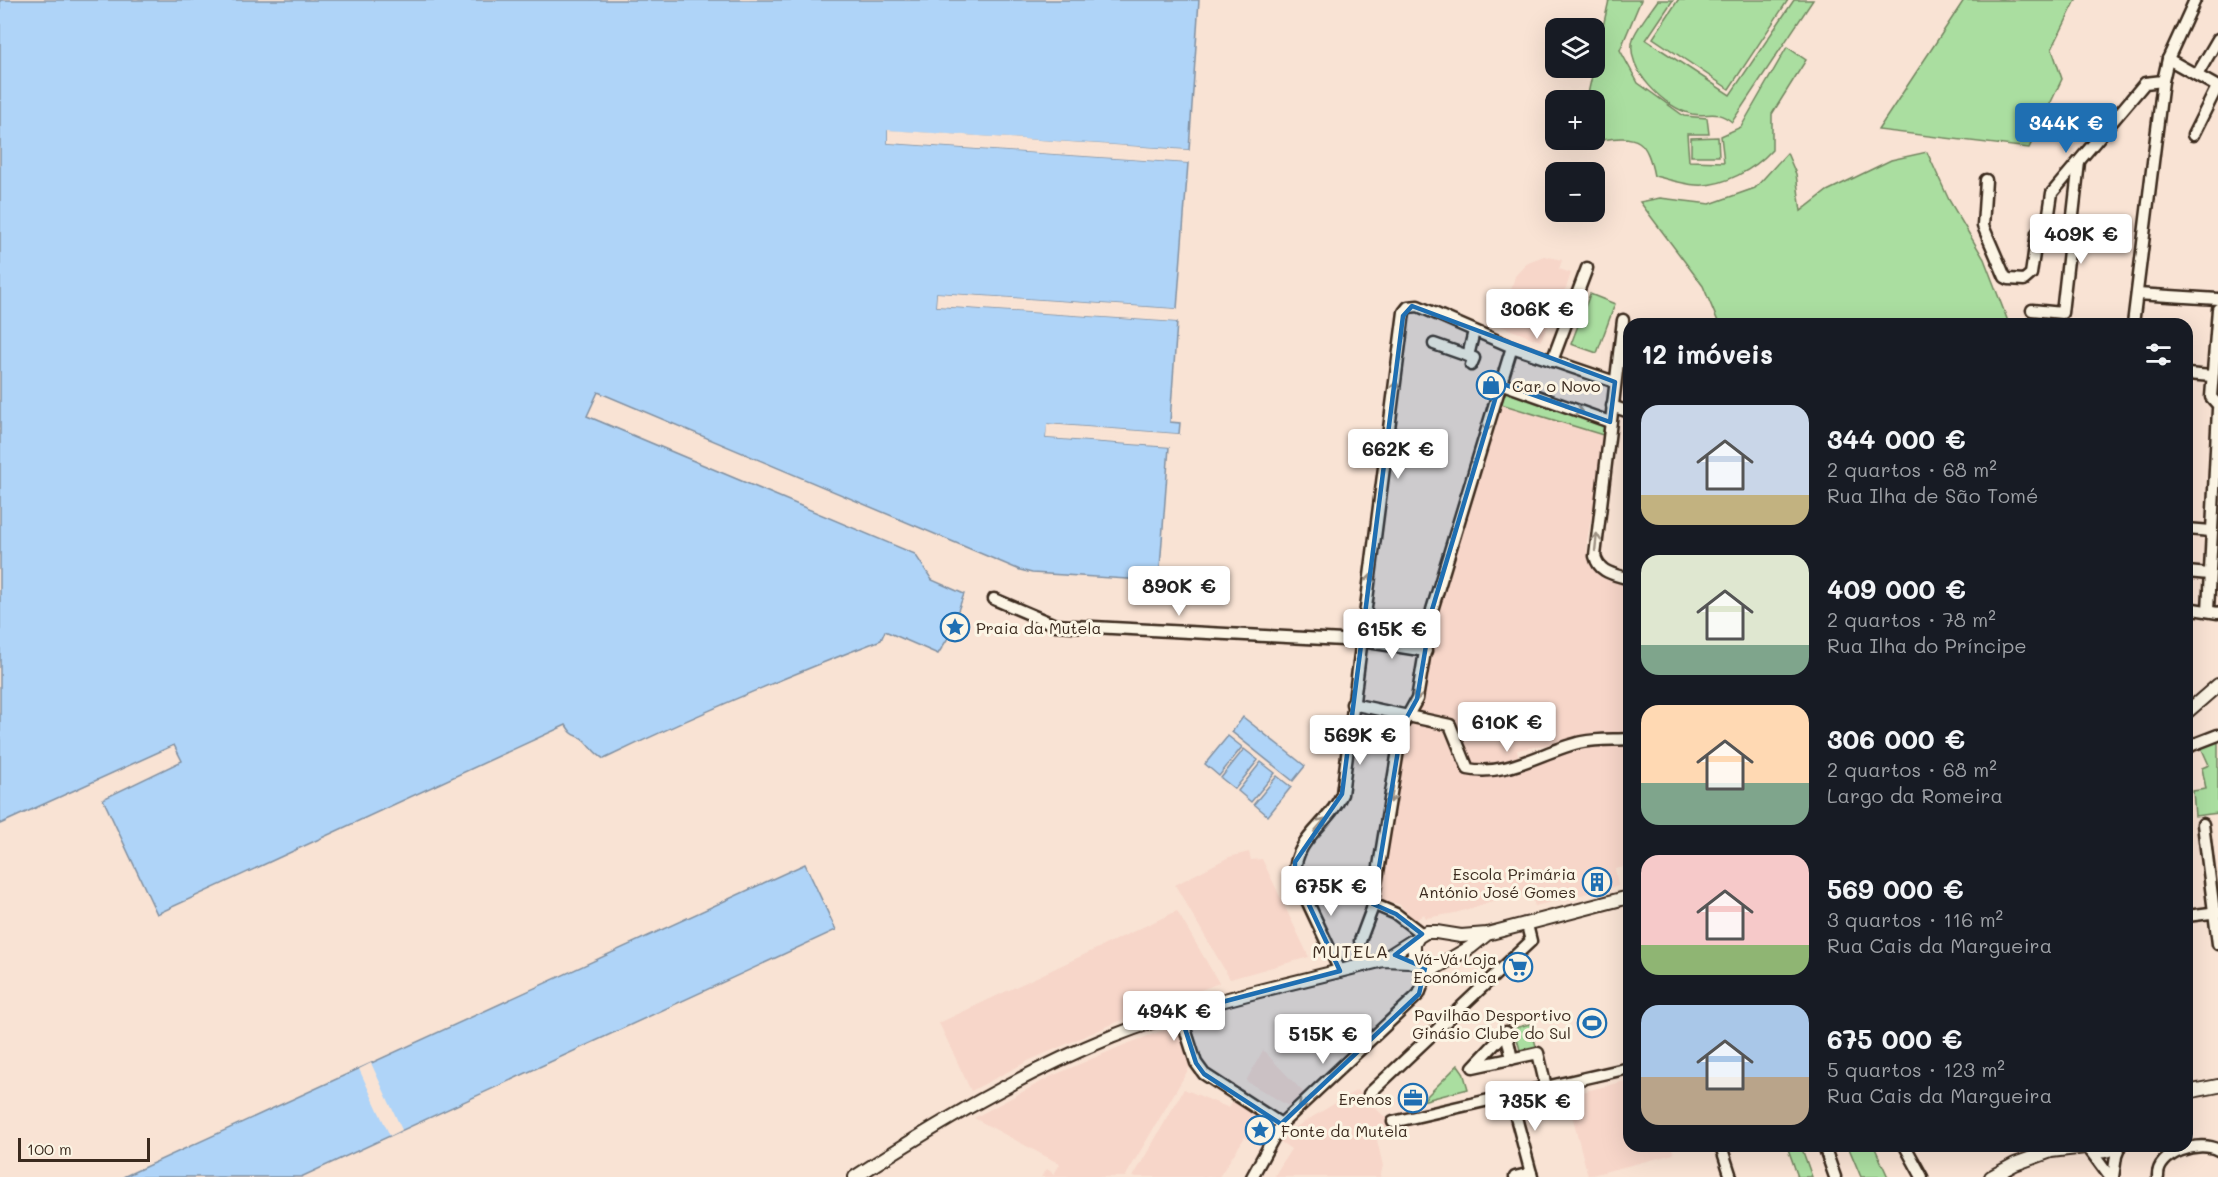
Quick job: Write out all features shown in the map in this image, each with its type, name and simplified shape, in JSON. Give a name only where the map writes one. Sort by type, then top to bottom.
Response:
[{"type":"main road","points":[[2193,707],[2218,686]]},
{"type":"main road","points":[[1383,960],[1420,936],[1431,932],[1461,936],[1487,934],[1623,899]]},
{"type":"main road","points":[[1440,934],[1450,945],[1449,955],[1444,964]]},
{"type":"main road","points":[[855,1177],[994,1092],[1049,1064],[1113,1037],[1180,1013],[1383,960],[1409,961],[1435,968],[1487,934]]},
{"type":"main road","points":[[1420,936],[1414,944],[1413,953],[1423,966]]},
{"type":"main road","points":[[2193,1091],[2218,1086]]},
{"type":"main road","points":[[1991,1177],[2044,1152]]},
{"type":"street","points":[[2134,318],[2163,81],[2168,59],[2195,0]]},
{"type":"street","points":[[2197,75],[2218,39]]},
{"type":"street","points":[[2168,59],[2218,87],[2193,135]]},
{"type":"street","points":[[1986,180],[1983,228],[2004,276],[2021,281],[2030,276],[2037,233],[2048,220],[2052,193],[2145,83],[2163,81]]},
{"type":"street","points":[[2032,309],[2062,313],[2079,162]]},
{"type":"street","points":[[1552,361],[1587,268]]},
{"type":"street","points":[[2137,294],[2218,299]]},
{"type":"street","points":[[1340,971],[1295,875],[1295,862],[1301,847],[1337,805],[1342,794],[1403,316],[1408,307],[1418,306],[1512,346],[1615,382]]},
{"type":"street","points":[[2218,309],[2211,397],[2218,405]]},
{"type":"street","points":[[1623,320],[1595,556],[1598,566],[1603,570],[1623,577]]},
{"type":"street","points":[[1434,344],[1470,361],[1474,331]]},
{"type":"street","points":[[1360,941],[1373,904],[1402,726],[1417,699],[1432,610],[1512,346]]},
{"type":"street","points":[[2193,374],[2212,376]]},
{"type":"street","points":[[1500,383],[1610,422]]},
{"type":"street","points":[[1612,406],[1623,410]]},
{"type":"street","points":[[2193,609],[2213,612],[2209,574],[2211,531],[2216,498],[2218,409]]},
{"type":"street","points":[[2193,530],[2211,531]]},
{"type":"street","points":[[2193,573],[2209,574]]},
{"type":"street","points":[[994,599],[1055,625],[1362,641],[1426,651]]},
{"type":"street","points":[[1352,704],[1450,725],[1468,769],[1476,771],[1511,767],[1582,742],[1623,739]]},
{"type":"street","points":[[2193,745],[2218,735]]},
{"type":"street","points":[[2203,824],[2216,912],[2218,944]]},
{"type":"street","points":[[1373,904],[1396,914],[1420,936]]},
{"type":"street","points":[[2193,914],[2216,912]]},
{"type":"street","points":[[1369,1094],[1531,941],[1524,924]]},
{"type":"street","points":[[1252,1177],[1281,1124],[1414,1000],[1423,987],[1423,966]]},
{"type":"street","points":[[1180,1013],[1196,1063],[1204,1074],[1281,1124]]},
{"type":"street","points":[[1512,1059],[1538,1053],[1546,1087]]},
{"type":"street","points":[[1393,1122],[1623,1069]]},
{"type":"street","points":[[1510,1095],[1532,1175],[1515,1177]]},
{"type":"street","points":[[2193,1148],[2203,1145],[2218,1150]]},
{"type":"street","points":[[1723,1152],[1731,1177]]},
{"type":"street","points":[[1826,1152],[1835,1177]]},
{"type":"street","points":[[1908,1152],[1922,1177]]},
{"type":"street","points":[[2090,1152],[2112,1177]]},
{"type":"street","points":[[2112,1177],[2117,1152]]},
{"type":"street","points":[[2158,1177],[2157,1173],[2163,1161],[2169,1156],[2181,1152]]},
{"type":"highlighted area","points":[[1412,306],[1615,382],[1610,422],[1500,383],[1432,610],[1417,699],[1402,726],[1373,904],[1396,914],[1422,934],[1395,955],[1425,968],[1419,994],[1281,1124],[1204,1074],[1196,1063],[1180,1013],[1340,971],[1295,875],[1295,862],[1342,794],[1403,316]]},
{"type":"shaded area","points":[[1544,256],[1562,260],[1559,269],[1571,273],[1566,288],[1550,309],[1545,323],[1549,325],[1540,341],[1501,326],[1515,276],[1528,262]]},
{"type":"shaded area","points":[[1499,403],[1603,435],[1601,467],[1587,548],[1589,562],[1593,569],[1603,578],[1623,584],[1623,735],[1584,738],[1517,750],[1519,761],[1501,766],[1475,765],[1471,762],[1456,720],[1419,713],[1437,620],[1436,611]]},
{"type":"shaded area","points":[[1409,721],[1438,725],[1444,730],[1451,737],[1469,777],[1506,775],[1579,748],[1623,746],[1623,867],[1615,869],[1618,886],[1535,906],[1530,891],[1455,913],[1426,918],[1424,914],[1415,921],[1399,904],[1379,900]]},
{"type":"shaded area","points":[[1249,852],[1251,860],[1262,859],[1309,957],[1230,979],[1175,885],[1229,857]]},
{"type":"shaded area","points":[[1177,911],[1219,983],[1117,1022],[1030,1060],[971,1091],[939,1023]]},
{"type":"shaded area","points":[[1178,1025],[1191,1065],[1125,1177],[1041,1177],[1047,1169],[1054,1174],[1060,1164],[974,1118],[1052,1076]]},
{"type":"shaded area","points":[[1263,1050],[1304,1093],[1290,1107],[1246,1081]]},
{"type":"shaded area","points":[[1623,1082],[1623,1152],[1673,1152],[1674,1154],[1588,1176],[1567,1096]]},
{"type":"shaded area","points":[[1184,1089],[1229,1108],[1234,1098],[1266,1117],[1249,1140],[1245,1137],[1219,1177],[1133,1177]]},
{"type":"shaded area","points":[[1357,1090],[1392,1124],[1377,1140],[1383,1166],[1380,1177],[1277,1177],[1275,1175],[1291,1149],[1278,1140],[1288,1126],[1291,1130]]},
{"type":"green space","points":[[1609,0],[1641,0],[1620,50],[1638,83],[1684,116],[1707,118],[1709,134],[1687,134],[1689,161],[1724,162],[1721,136],[1741,127],[1787,47],[1806,60],[1772,114],[1772,150],[1757,164],[1738,175],[1717,183],[1696,185],[1654,176],[1644,147],[1633,139],[1605,140],[1605,90],[1589,90],[1591,78],[1605,78],[1605,18]]},
{"type":"green space","points":[[1658,0],[1673,0],[1646,40],[1730,95],[1794,0],[1813,0],[1732,122],[1722,116],[1698,115],[1682,111],[1660,96],[1641,75],[1632,51],[1633,39]]},
{"type":"green space","points":[[1678,0],[1788,0],[1729,89],[1653,38]]},
{"type":"green space","points":[[1964,0],[2076,0],[2052,49],[2062,79],[2029,148],[1878,130]]},
{"type":"green space","points":[[1718,137],[1719,156],[1691,156],[1691,138]]},
{"type":"green space","points":[[1927,152],[1949,200],[1984,259],[2007,318],[1716,318],[1703,286],[1640,202],[1660,198],[1710,204],[1755,188],[1787,153],[1796,174],[1801,211],[1827,191],[1891,160]]},
{"type":"green space","points":[[1590,294],[1615,304],[1597,353],[1571,344]]},
{"type":"green space","points":[[1506,391],[1604,425],[1603,435],[1501,404]]},
{"type":"green space","points":[[2218,738],[2218,813],[2195,816],[2193,791],[2206,789],[2202,768],[2209,765],[2200,745]]},
{"type":"green space","points":[[1530,1024],[1536,1046],[1520,1050],[1514,1028]]},
{"type":"green space","points":[[1458,1065],[1463,1072],[1468,1089],[1422,1101]]},
{"type":"green space","points":[[1789,1152],[1803,1152],[1812,1177],[1798,1177]]},
{"type":"green space","points":[[1851,1152],[1877,1152],[1888,1177],[1861,1177]]},
{"type":"water","points":[[0,0],[1199,0],[1189,150],[888,131],[888,143],[1188,163],[1177,309],[937,293],[936,306],[1177,322],[1170,422],[1180,423],[1179,434],[1048,424],[1046,438],[1169,447],[1159,581],[1032,573],[1020,570],[598,392],[587,416],[915,554],[932,580],[964,594],[948,638],[938,654],[885,631],[881,640],[741,696],[604,759],[582,738],[572,733],[566,725],[157,914],[103,799],[182,761],[174,745],[0,824]]},
{"type":"water","points":[[1243,717],[1305,766],[1293,781],[1232,732]]},
{"type":"water","points":[[1228,736],[1242,747],[1219,776],[1205,764]]},
{"type":"water","points":[[1244,749],[1258,760],[1235,789],[1221,778]]},
{"type":"water","points":[[1261,762],[1275,773],[1251,802],[1238,791]]},
{"type":"water","points":[[1277,776],[1291,787],[1268,816],[1254,804]]},
{"type":"water","points":[[805,864],[836,930],[301,1177],[123,1177]]},
{"type":"pier","points":[[888,130],[1189,150],[1189,153],[891,133],[891,141],[1188,160],[1188,163],[888,143]]},
{"type":"pier","points":[[937,293],[1177,309],[1177,312],[939,296],[939,303],[1177,319],[1177,322],[936,306]]},
{"type":"pier","points":[[1047,424],[1179,434],[1179,437],[1050,427],[1050,435],[1169,444],[1172,447],[1046,438]]},
{"type":"pier","points":[[371,1063],[402,1130],[390,1136],[359,1069]]},
{"type":"place","name":"Car o Novo","points":[[1491,385]]},
{"type":"place","name":"Praia da Mutela","points":[[955,627]]},
{"type":"place","name":"Escola Primária António José Gomes","points":[[1597,882]]},
{"type":"place","name":"Vá-Vá Loja Económica","points":[[1518,967]]},
{"type":"place","name":"Pavilhão Desportivo Ginásio Clube do Sul","points":[[1592,1023]]},
{"type":"place","name":"Erenos","points":[[1413,1098]]},
{"type":"place","name":"Fonte da Mutela","points":[[1260,1130]]},
{"type":"district","name":"MUTELA","points":[[1351,951]]}]
